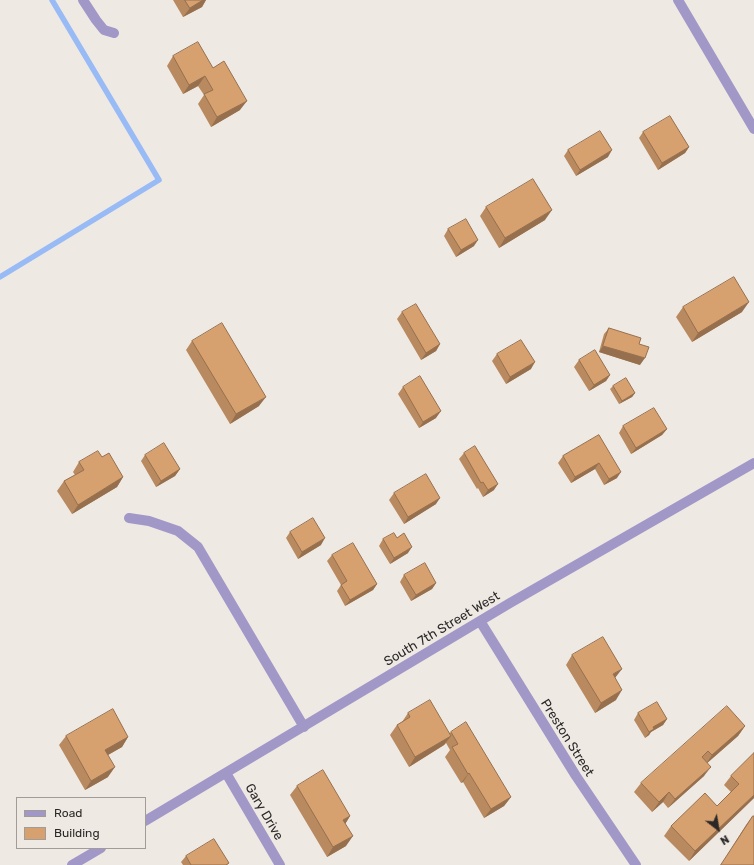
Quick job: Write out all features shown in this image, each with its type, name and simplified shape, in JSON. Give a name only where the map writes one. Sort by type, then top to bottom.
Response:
[{"type":"street","points":[[83,0],[104,30],[114,33]]},
{"type":"street","points":[[678,0],[754,129]]},
{"type":"street","name":"South 7th Street West","points":[[146,820],[653,520],[754,463]]},
{"type":"street","points":[[129,518],[149,521],[178,531],[198,547],[304,726]]},
{"type":"street","name":"Preston Street","points":[[480,622],[576,776],[636,865]]},
{"type":"street","name":"Gary Drive","points":[[226,773],[280,865]]},
{"type":"street","points":[[72,865],[99,849]]},
{"type":"building","points":[[185,0],[203,0],[190,8]]},
{"type":"building","points":[[198,42],[213,68],[224,61],[247,101],[217,117],[204,94],[213,90],[205,76],[189,85],[173,56]]},
{"type":"building","points":[[670,116],[689,147],[662,163],[643,132]]},
{"type":"building","points":[[600,131],[612,150],[580,170],[568,150]]},
{"type":"building","points":[[533,179],[552,210],[505,238],[486,207]]},
{"type":"building","points":[[466,219],[478,240],[461,250],[448,229]]},
{"type":"building","points":[[734,277],[749,302],[698,333],[683,307]]},
{"type":"building","points":[[416,304],[440,344],[426,353],[402,312]]},
{"type":"building","points":[[222,323],[266,397],[236,414],[192,341]]},
{"type":"building","points":[[609,328],[641,338],[639,344],[649,347],[645,358],[603,346]]},
{"type":"building","points":[[521,340],[535,362],[510,377],[497,354]]},
{"type":"building","points":[[595,350],[610,375],[594,385],[579,360]]},
{"type":"building","points":[[420,376],[441,411],[423,422],[403,387]]},
{"type":"building","points":[[626,378],[635,393],[622,401],[613,386]]},
{"type":"building","points":[[654,408],[667,429],[636,448],[623,426]]},
{"type":"building","points":[[599,435],[621,472],[609,479],[599,463],[575,477],[563,456]]},
{"type":"building","points":[[164,443],[180,469],[161,481],[145,455]]},
{"type":"building","points":[[475,446],[498,484],[488,490],[483,482],[481,483],[464,453]]},
{"type":"building","points":[[98,451],[102,457],[109,453],[123,477],[78,505],[64,481],[84,470],[79,462]]},
{"type":"building","points":[[426,474],[440,498],[408,517],[394,493]]},
{"type":"building","points":[[313,518],[325,538],[302,552],[290,532]]},
{"type":"building","points":[[394,533],[397,538],[404,533],[412,547],[394,558],[383,539]]},
{"type":"building","points":[[353,543],[377,584],[350,600],[341,585],[347,581],[332,555]]},
{"type":"building","points":[[425,563],[436,583],[416,595],[404,575]]},
{"type":"building","points":[[603,637],[622,669],[613,674],[622,690],[601,703],[572,655]]},
{"type":"building","points":[[430,700],[451,736],[415,757],[397,725],[410,717],[408,713]]},
{"type":"building","points":[[657,702],[667,719],[653,727],[654,729],[649,732],[638,713]]},
{"type":"building","points":[[727,706],[745,726],[712,755],[708,751],[702,757],[711,767],[675,799],[669,792],[659,802],[641,783]]},
{"type":"building","points":[[113,709],[128,737],[105,750],[115,767],[91,781],[66,736]]},
{"type":"building","points":[[466,722],[511,797],[491,809],[452,747],[458,744],[451,732]]},
{"type":"building","points":[[754,753],[754,795],[695,851],[671,826],[705,793],[717,806],[739,784],[731,776]]},
{"type":"building","points":[[323,770],[350,816],[343,820],[353,836],[333,847],[297,786]]},
{"type":"building","points":[[753,816],[754,865],[721,865]]},
{"type":"building","points":[[214,839],[229,863],[226,865],[191,865],[186,856]]},
{"type":"waterway","points":[[0,277],[159,180],[52,0]]}]
